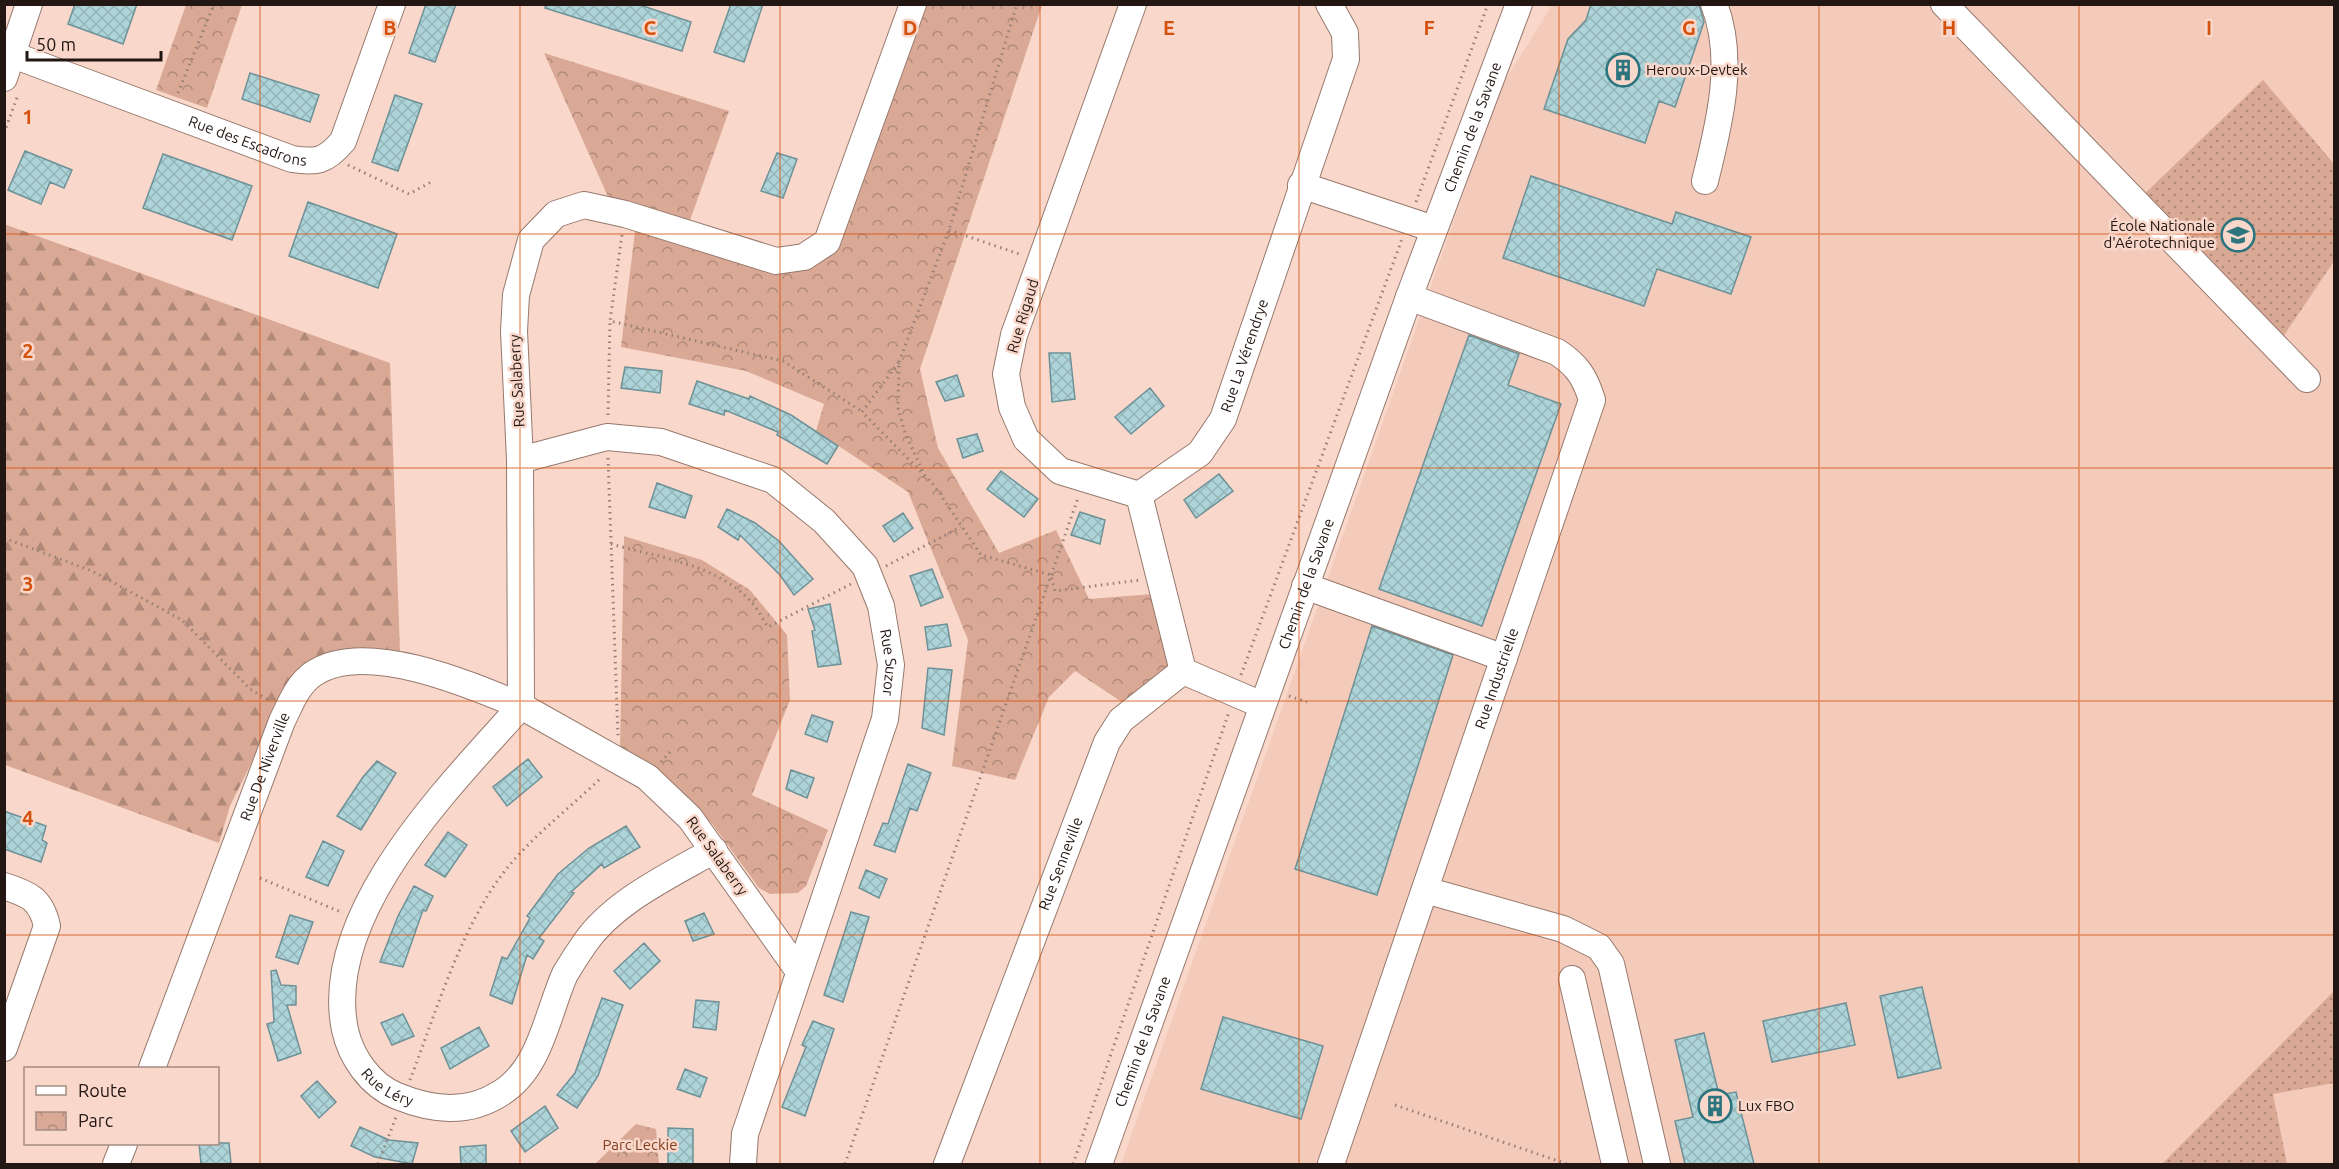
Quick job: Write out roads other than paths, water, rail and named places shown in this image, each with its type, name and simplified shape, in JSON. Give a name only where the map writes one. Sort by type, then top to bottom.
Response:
[{"type":"street","points":[[9,67],[29,4]]},
{"type":"street","name":"Rue des Escadrons","points":[[9,67],[170,114],[292,159],[311,162],[330,156],[343,141],[392,4]]},
{"type":"street","name":"Rue Salaberry","points":[[798,970],[690,818],[647,777],[521,706],[520,460],[514,331],[516,295],[531,240],[556,214],[584,205],[625,214],[776,261],[804,257],[827,242],[913,4]]},
{"type":"street","name":"Rue Rigaud","points":[[1133,4],[1014,335],[1006,374],[1012,407],[1026,439],[1051,463],[1060,471],[1139,495]]},
{"type":"street","name":"Rue La Vérendrye","points":[[1139,495],[1200,453],[1223,419],[1301,185],[1346,59],[1345,33],[1329,4]]},
{"type":"street","name":"Chemin de la Savane","points":[[1099,1164],[1271,699],[1305,586],[1409,297],[1519,4]]},
{"type":"street","points":[[1706,181],[1720,122],[1723,83],[1724,57],[1714,4]]},
{"type":"street","points":[[1944,4],[2307,379]]},
{"type":"street","points":[[1301,185],[1434,229]]},
{"type":"street","name":"Rue Industrielle","points":[[1331,1164],[1592,400],[1584,376],[1572,362],[1557,352],[1409,297]]},
{"type":"street","name":"Rue Suzor","points":[[520,460],[608,437],[661,442],[773,480],[824,521],[865,566],[881,606],[891,664],[885,719],[843,849],[798,970],[745,1134],[743,1164]]},
{"type":"street","points":[[1139,495],[1183,671],[1271,699]]},
{"type":"street","points":[[1305,586],[1504,658]]},
{"type":"street","name":"Rue De Niverville","points":[[152,1067],[287,711],[297,691],[312,675],[333,666],[355,661],[392,662],[489,693],[521,706]]},
{"type":"street","name":"Rue Senneville","points":[[947,1164],[1107,742],[1121,720],[1183,671]]},
{"type":"street","name":"Rue Léry","points":[[521,706],[426,813],[390,864],[361,921],[344,970],[341,1011],[348,1043],[362,1069],[392,1094],[419,1105],[453,1110],[486,1101],[521,1078],[533,1057],[566,973],[587,941],[615,912],[663,879],[714,850]]},
{"type":"street","points":[[4,886],[25,893],[36,902],[44,912],[47,926],[4,1048]]},
{"type":"street","points":[[1425,890],[1563,929],[1599,946],[1611,964],[1657,1164]]},
{"type":"street","points":[[1572,979],[1615,1164]]},
{"type":"street","points":[[116,1164],[123,1145]]},
{"type":"place","name":"Heroux-Devtek","points":[[1623,70]]},
{"type":"place","name":"École Nationale d'Aérotechnique","points":[[2238,235]]},
{"type":"place","name":"Lux FBO","points":[[1715,1106]]},
{"type":"park label","name":"Parc Leckie","points":[[640,1145]]}]
